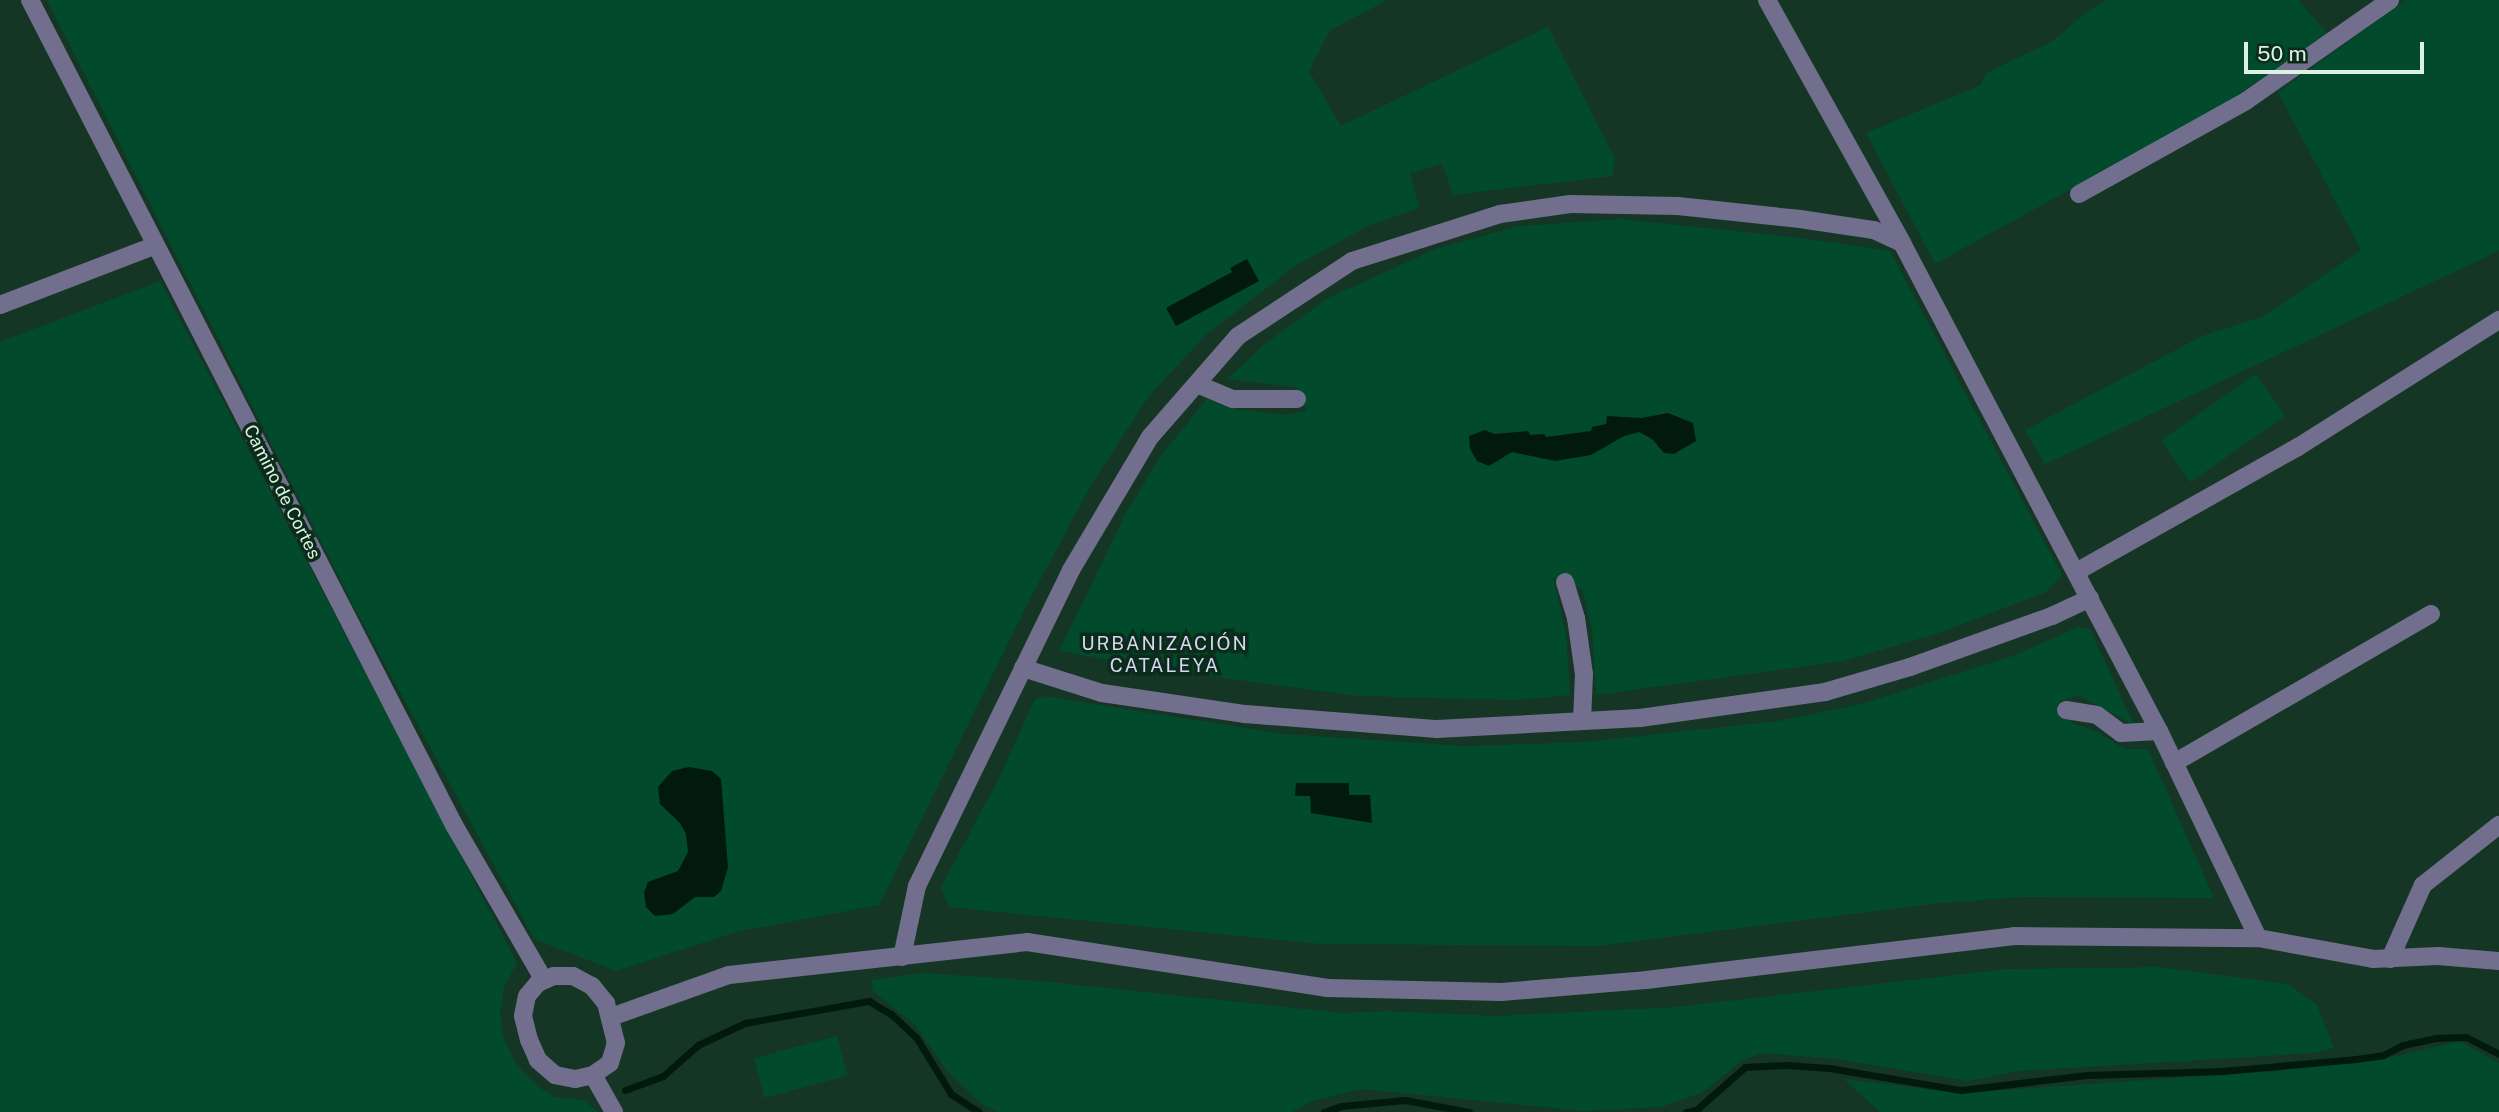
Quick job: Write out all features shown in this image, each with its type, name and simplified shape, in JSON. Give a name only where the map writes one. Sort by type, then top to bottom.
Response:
[{"type":"street","name":"Camino de Cortes","points":[[30,0],[154,246],[454,825],[544,980]]},
{"type":"street","points":[[1767,0],[1902,243],[2077,572],[2159,731],[2258,938]]},
{"type":"street","points":[[2079,194],[2246,101],[2390,0]]},
{"type":"street","points":[[902,957],[917,886],[1072,570],[1150,437],[1238,336],[1352,261],[1500,214],[1570,204],[1678,206],[1864,228],[1902,243]]},
{"type":"street","points":[[0,305],[154,246]]},
{"type":"street","points":[[2077,572],[2298,447],[2499,320]]},
{"type":"street","points":[[1197,384],[1233,399],[1297,399]]},
{"type":"street","points":[[1565,582],[1576,618],[1584,674],[1582,721]]},
{"type":"street","points":[[1023,668],[1102,693],[1245,714],[1437,729],[1640,718],[1825,692],[1923,663],[2052,616],[2090,598]]},
{"type":"street","points":[[2174,763],[2431,614]]},
{"type":"street","points":[[2066,710],[2097,715],[2121,733],[2159,731]]},
{"type":"street","points":[[2390,959],[2423,885],[2499,825]]},
{"type":"street","points":[[611,1017],[729,975],[1027,942],[1327,988],[1501,992],[1646,980],[2014,936],[2258,938],[2312,950],[2390,959],[2438,956],[2499,961]]},
{"type":"street","points":[[554,976],[573,976],[592,986],[606,1003],[611,1017],[616,1043],[610,1063],[593,1075],[575,1080],[555,1075],[538,1060],[528,1040],[523,1016],[527,996],[544,980],[554,976]]},
{"type":"street","points":[[593,1075],[614,1112]]},
{"type":"green space","points":[[47,0],[1388,0],[1330,30],[1309,71],[1341,126],[1548,27],[1615,159],[1612,176],[1453,195],[1442,164],[1410,173],[1419,208],[1368,226],[1295,266],[1206,335],[1149,396],[1091,485],[1031,597],[879,905],[736,932],[616,971],[534,939],[353,605]]},
{"type":"green space","points":[[2107,0],[2298,0],[2329,35],[2221,106],[1935,264],[1866,133],[1981,85],[1986,73],[2053,41],[2089,10]]},
{"type":"green space","points":[[2406,0],[2499,0],[2499,251],[2045,464],[2025,430],[2202,336],[2264,316],[2361,250],[2278,92]]},
{"type":"green space","points":[[1621,219],[1793,237],[1890,251],[2062,575],[2046,592],[1942,632],[1843,661],[1596,695],[1592,630],[1582,589],[1553,577],[1566,633],[1570,695],[1515,700],[1358,696],[1172,671],[1059,651],[1125,515],[1160,457],[1207,399],[1228,408],[1286,415],[1307,411],[1295,387],[1227,379],[1266,343],[1328,298],[1436,249],[1519,226]]},
{"type":"green space","points":[[160,281],[517,963],[504,987],[500,1014],[503,1036],[516,1064],[536,1085],[554,1097],[584,1100],[598,1112],[0,1112],[0,342]]},
{"type":"green space","points":[[2256,374],[2285,416],[2190,482],[2161,441]]},
{"type":"green space","points":[[2078,627],[2090,629],[2134,725],[2078,695],[2061,701],[2072,723],[2096,731],[2124,749],[2148,749],[2214,898],[2019,897],[1932,904],[1598,946],[1321,944],[948,907],[941,887],[998,780],[1035,699],[1044,696],[1283,734],[1464,746],[1585,742],[1778,721],[1861,704],[2016,655]]},
{"type":"green space","points":[[2157,967],[2288,984],[2317,1005],[2334,1048],[2315,1053],[2019,1071],[1967,1081],[1837,1059],[1761,1053],[1743,1060],[1703,1092],[1661,1107],[1585,1111],[1361,1089],[1310,1102],[1292,1112],[999,1112],[982,1104],[948,1072],[915,1025],[873,991],[871,980],[923,973],[1041,981],[1342,1013],[1387,1011],[1496,1016],[1676,1007],[2008,969]]},
{"type":"green space","points":[[837,1036],[848,1076],[765,1098],[754,1058]]},
{"type":"green space","points":[[2459,1041],[2499,1063],[2499,1112],[1880,1112],[1844,1079],[1961,1093],[2278,1071],[2393,1057]]},
{"type":"shaded area","points":[[1247,259],[1259,281],[1176,326],[1166,308],[1232,272],[1230,268]]},
{"type":"shaded area","points":[[1668,413],[1693,423],[1696,441],[1674,454],[1664,453],[1652,439],[1639,432],[1624,436],[1591,455],[1555,461],[1512,452],[1489,466],[1477,461],[1470,449],[1469,436],[1485,430],[1494,434],[1528,431],[1530,435],[1544,434],[1546,437],[1591,431],[1592,427],[1606,424],[1607,416],[1641,418]]},
{"type":"shaded area","points":[[689,767],[712,771],[721,779],[728,867],[721,891],[714,897],[695,897],[673,914],[655,916],[646,907],[644,893],[648,882],[678,871],[688,852],[686,834],[680,823],[660,804],[658,787],[672,771]]},
{"type":"shaded area","points":[[1296,783],[1349,783],[1349,795],[1370,795],[1372,823],[1311,813],[1310,796],[1295,796]]},
{"type":"waterway","points":[[625,1090],[663,1076],[698,1045],[745,1023],[869,1001],[891,1014],[916,1037],[951,1094],[979,1112]]},
{"type":"waterway","points":[[1686,1112],[1696,1110],[1745,1067],[1786,1065],[1829,1068],[1961,1090],[2087,1075],[2222,1071],[2356,1059],[2383,1055],[2403,1045],[2436,1038],[2466,1037],[2499,1054]]},
{"type":"waterway","points":[[1324,1112],[1341,1106],[1405,1100],[1469,1112]]},
{"type":"district","name":"URBANIZACIÓN CATALEYA","points":[[1165,655]]}]
